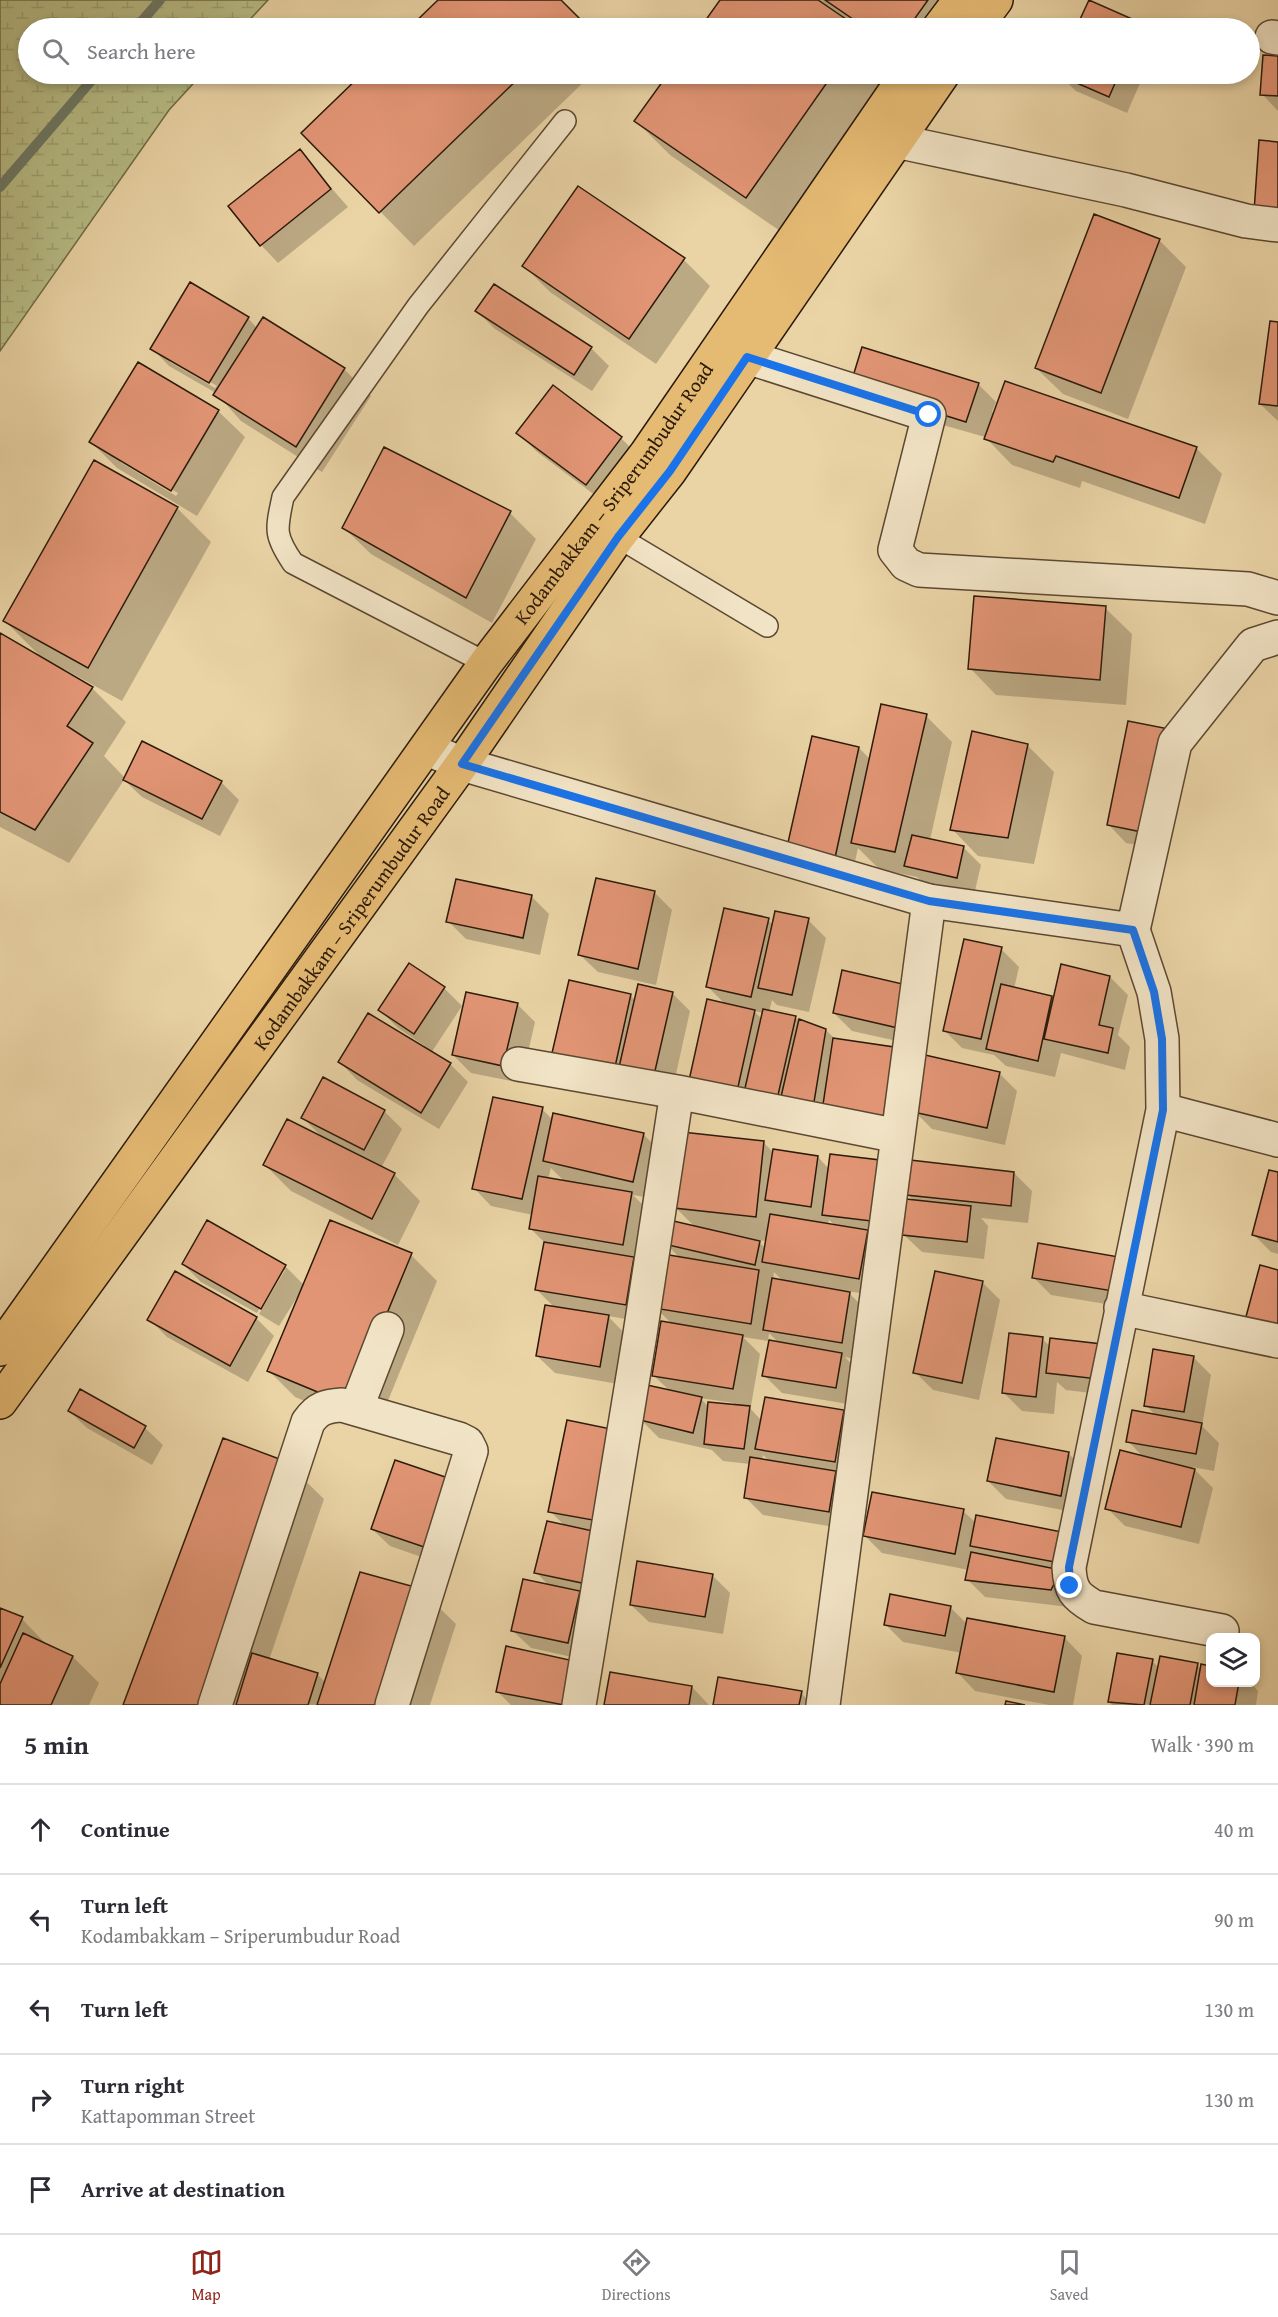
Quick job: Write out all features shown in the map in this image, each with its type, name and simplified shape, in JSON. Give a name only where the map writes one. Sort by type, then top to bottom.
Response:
[{"type":"main road","points":[[946,18],[960,0]]},
{"type":"main road","points":[[982,18],[996,0]]},
{"type":"main road","name":"Kodambakkam – Sriperumbudur Road","points":[[0,1349],[428,748],[486,663],[646,454],[900,84]]},
{"type":"main road","name":"Kodambakkam – Sriperumbudur Road","points":[[0,1402],[462,764],[618,537],[670,471],[936,84]]},
{"type":"street","points":[[896,141],[1125,190],[1246,221],[1278,225]]},
{"type":"street","points":[[747,357],[929,415],[895,550],[906,564],[919,570],[1248,589],[1278,598]]},
{"type":"street","points":[[1222,1631],[1094,1607],[1076,1597],[1070,1586],[1069,1567],[1163,1110],[1160,1027],[1154,992],[1133,930],[1175,743],[1253,645],[1278,637]]},
{"type":"street","points":[[428,748],[462,764],[929,901],[1133,930]]},
{"type":"street","points":[[823,1705],[929,901]]},
{"type":"street","points":[[518,1064],[677,1092],[898,1136]]},
{"type":"street","points":[[579,1705],[637,1357],[677,1092]]},
{"type":"street","points":[[1163,1110],[1278,1140]]},
{"type":"street","points":[[1121,1308],[1278,1341]]},
{"type":"street","points":[[356,1409],[387,1329]]},
{"type":"street","points":[[214,1705],[308,1422],[316,1411],[327,1406],[342,1405],[459,1439],[467,1443],[471,1451],[392,1705]]},
{"type":"lane","points":[[486,663],[293,563],[279,543],[278,523],[283,497],[418,306],[565,121]]},
{"type":"lane","points":[[618,537],[768,626]]},
{"type":"green space","points":[[0,0],[268,0],[251,18],[18,18],[18,84],[193,84],[169,110],[0,351]]},
{"type":"building","points":[[438,0],[561,0],[579,18],[419,18]]},
{"type":"building","points":[[720,0],[818,0],[844,18],[707,18]]},
{"type":"building","points":[[825,0],[928,0],[915,18],[851,18]]},
{"type":"building","points":[[1089,0],[1130,18],[1081,18]]},
{"type":"building","points":[[1263,55],[1278,56],[1278,96],[1260,95]]},
{"type":"building","points":[[352,84],[513,84],[379,213],[301,133]]},
{"type":"building","points":[[661,84],[826,84],[746,198],[634,121]]},
{"type":"building","points":[[1079,84],[1115,84],[1109,97]]},
{"type":"building","points":[[1259,140],[1278,142],[1278,213],[1254,212]]},
{"type":"building","points":[[300,149],[331,189],[260,246],[228,206]]},
{"type":"building","points":[[578,186],[685,258],[629,339],[522,266]]},
{"type":"building","points":[[1094,214],[1160,239],[1101,393],[1035,368]]},
{"type":"building","points":[[190,282],[249,317],[209,383],[150,349]]},
{"type":"building","points":[[494,284],[592,347],[574,375],[475,311]]},
{"type":"building","points":[[263,317],[345,368],[296,447],[213,395]]},
{"type":"building","points":[[1270,321],[1278,322],[1278,406],[1259,404]]},
{"type":"building","points":[[862,347],[979,383],[966,422],[850,386]]},
{"type":"building","points":[[138,362],[219,410],[171,491],[89,442]]},
{"type":"building","points":[[1005,381],[1197,447],[1179,498],[1056,456],[1053,462],[984,439]]},
{"type":"building","points":[[553,385],[622,437],[586,485],[516,433]]},
{"type":"building","points":[[384,447],[511,511],[466,598],[342,528]]},
{"type":"building","points":[[94,460],[178,507],[88,668],[3,621]]},
{"type":"building","points":[[974,596],[1106,606],[1100,680],[968,669]]},
{"type":"building","points":[[0,633],[93,687],[67,726],[93,743],[35,830],[0,812]]},
{"type":"building","points":[[881,704],[927,714],[895,852],[851,843]]},
{"type":"building","points":[[1128,721],[1164,728],[1142,832],[1107,825]]},
{"type":"building","points":[[972,731],[1028,744],[1008,838],[950,830]]},
{"type":"building","points":[[812,736],[859,747],[835,858],[787,847]]},
{"type":"building","points":[[142,741],[222,781],[202,819],[123,780]]},
{"type":"building","points":[[912,835],[964,846],[957,878],[904,866]]},
{"type":"building","points":[[596,878],[655,891],[638,969],[578,955]]},
{"type":"building","points":[[456,879],[532,895],[523,938],[446,922]]},
{"type":"building","points":[[724,908],[769,918],[751,997],[706,987]]},
{"type":"building","points":[[775,911],[809,918],[792,995],[758,988]]},
{"type":"building","points":[[964,939],[1002,947],[981,1039],[943,1031]]},
{"type":"building","points":[[409,963],[445,987],[414,1034],[378,1010]]},
{"type":"building","points":[[1061,964],[1110,976],[1099,1025],[1113,1028],[1108,1053],[1044,1039]]},
{"type":"building","points":[[842,970],[907,985],[898,1028],[833,1013]]},
{"type":"building","points":[[569,980],[631,994],[615,1067],[552,1053]]},
{"type":"building","points":[[638,984],[673,992],[652,1084],[617,1076]]},
{"type":"building","points":[[1001,984],[1052,996],[1038,1061],[986,1049]]},
{"type":"building","points":[[466,992],[518,1003],[503,1066],[452,1055]]},
{"type":"building","points":[[707,999],[755,1010],[736,1096],[688,1085]]},
{"type":"building","points":[[763,1009],[796,1016],[776,1104],[743,1097]]},
{"type":"building","points":[[368,1013],[451,1063],[421,1113],[338,1062]]},
{"type":"building","points":[[799,1019],[826,1029],[813,1108],[780,1101]]},
{"type":"building","points":[[833,1038],[894,1047],[882,1127],[821,1118]]},
{"type":"building","points":[[925,1055],[1000,1072],[987,1128],[913,1112]]},
{"type":"building","points":[[323,1077],[385,1110],[364,1150],[301,1118]]},
{"type":"building","points":[[493,1097],[543,1107],[522,1199],[472,1189]]},
{"type":"building","points":[[553,1113],[644,1133],[633,1182],[543,1161]]},
{"type":"building","points":[[287,1119],[395,1173],[372,1219],[263,1165]]},
{"type":"building","points":[[682,1132],[764,1141],[756,1217],[674,1208]]},
{"type":"building","points":[[773,1149],[818,1156],[811,1207],[765,1200]]},
{"type":"building","points":[[830,1154],[880,1160],[871,1221],[822,1215]]},
{"type":"building","points":[[910,1160],[1014,1172],[1011,1206],[906,1195]]},
{"type":"building","points":[[1269,1170],[1278,1172],[1278,1242],[1252,1235]]},
{"type":"building","points":[[538,1176],[632,1192],[623,1245],[529,1229]]},
{"type":"building","points":[[906,1199],[971,1206],[967,1242],[902,1235]]},
{"type":"building","points":[[770,1214],[868,1230],[859,1279],[762,1262]]},
{"type":"building","points":[[207,1220],[286,1265],[261,1309],[182,1264]]},
{"type":"building","points":[[330,1220],[412,1253],[349,1405],[267,1371]]},
{"type":"building","points":[[669,1220],[760,1241],[755,1265],[664,1244]]},
{"type":"building","points":[[544,1242],[634,1257],[626,1305],[535,1290]]},
{"type":"building","points":[[1038,1243],[1119,1257],[1113,1291],[1032,1278]]},
{"type":"building","points":[[663,1254],[759,1270],[751,1324],[654,1308]]},
{"type":"building","points":[[1260,1265],[1278,1270],[1278,1334],[1244,1324]]},
{"type":"building","points":[[175,1271],[257,1317],[230,1366],[147,1320]]},
{"type":"building","points":[[935,1271],[983,1281],[962,1383],[913,1373]]},
{"type":"building","points":[[772,1278],[850,1292],[842,1343],[763,1330]]},
{"type":"building","points":[[545,1305],[609,1315],[600,1367],[536,1356]]},
{"type":"building","points":[[661,1321],[743,1335],[733,1389],[652,1376]]},
{"type":"building","points":[[1009,1333],[1043,1337],[1036,1397],[1002,1393]]},
{"type":"building","points":[[1050,1338],[1102,1344],[1098,1379],[1046,1373]]},
{"type":"building","points":[[769,1340],[842,1353],[836,1388],[762,1376]]},
{"type":"building","points":[[1153,1349],[1194,1356],[1184,1412],[1144,1406]]},
{"type":"building","points":[[647,1385],[702,1397],[693,1433],[640,1420]]},
{"type":"building","points":[[80,1389],[146,1426],[134,1448],[68,1411]]},
{"type":"building","points":[[765,1397],[844,1410],[835,1462],[755,1449]]},
{"type":"building","points":[[708,1402],[750,1406],[744,1449],[704,1444]]},
{"type":"building","points":[[1132,1410],[1202,1423],[1196,1454],[1126,1442]]},
{"type":"building","points":[[567,1420],[616,1430],[598,1521],[548,1512]]},
{"type":"building","points":[[223,1438],[290,1463],[208,1705],[123,1705]]},
{"type":"building","points":[[996,1438],[1069,1452],[1061,1496],[987,1481]]},
{"type":"building","points":[[1120,1450],[1195,1469],[1181,1527],[1105,1509]]},
{"type":"building","points":[[750,1457],[836,1471],[829,1512],[744,1498]]},
{"type":"building","points":[[395,1460],[457,1481],[433,1550],[371,1529]]},
{"type":"building","points":[[872,1492],[964,1509],[955,1554],[863,1536]]},
{"type":"building","points":[[976,1515],[1067,1533],[1060,1563],[970,1546]]},
{"type":"building","points":[[547,1521],[593,1531],[582,1583],[534,1573]]},
{"type":"building","points":[[971,1552],[1061,1570],[1051,1590],[965,1580]]},
{"type":"building","points":[[637,1561],[713,1574],[705,1617],[630,1605]]},
{"type":"building","points":[[360,1572],[422,1589],[386,1705],[317,1705]]},
{"type":"building","points":[[523,1579],[580,1591],[568,1643],[511,1631]]},
{"type":"building","points":[[890,1594],[951,1606],[945,1636],[884,1625]]},
{"type":"building","points":[[0,1608],[23,1617],[0,1668]]},
{"type":"building","points":[[967,1618],[1065,1636],[1054,1692],[956,1673]]},
{"type":"building","points":[[23,1633],[73,1656],[51,1705],[0,1705],[0,1684]]},
{"type":"building","points":[[506,1646],[574,1661],[564,1705],[496,1692]]},
{"type":"building","points":[[252,1653],[318,1673],[308,1705],[236,1705]]},
{"type":"building","points":[[1117,1653],[1153,1659],[1144,1705],[1108,1702]]},
{"type":"building","points":[[1160,1656],[1198,1663],[1190,1705],[1150,1705]]},
{"type":"building","points":[[1201,1664],[1206,1665],[1206,1687],[1238,1687],[1235,1705],[1194,1705]]},
{"type":"building","points":[[610,1672],[692,1686],[689,1705],[604,1705]]},
{"type":"building","points":[[718,1677],[802,1691],[799,1705],[713,1705]]},
{"type":"building","points":[[1006,1701],[1025,1705],[1005,1705]]},
{"type":"waterway","points":[[145,18],[160,0]]},
{"type":"waterway","points":[[0,187],[88,84]]},
{"type":"route","points":[[929,415],[747,357],[670,471],[618,537],[518,686],[462,764],[929,901],[1133,930],[1154,992],[1162,1039],[1163,1110],[1069,1567],[1070,1586]]}]
